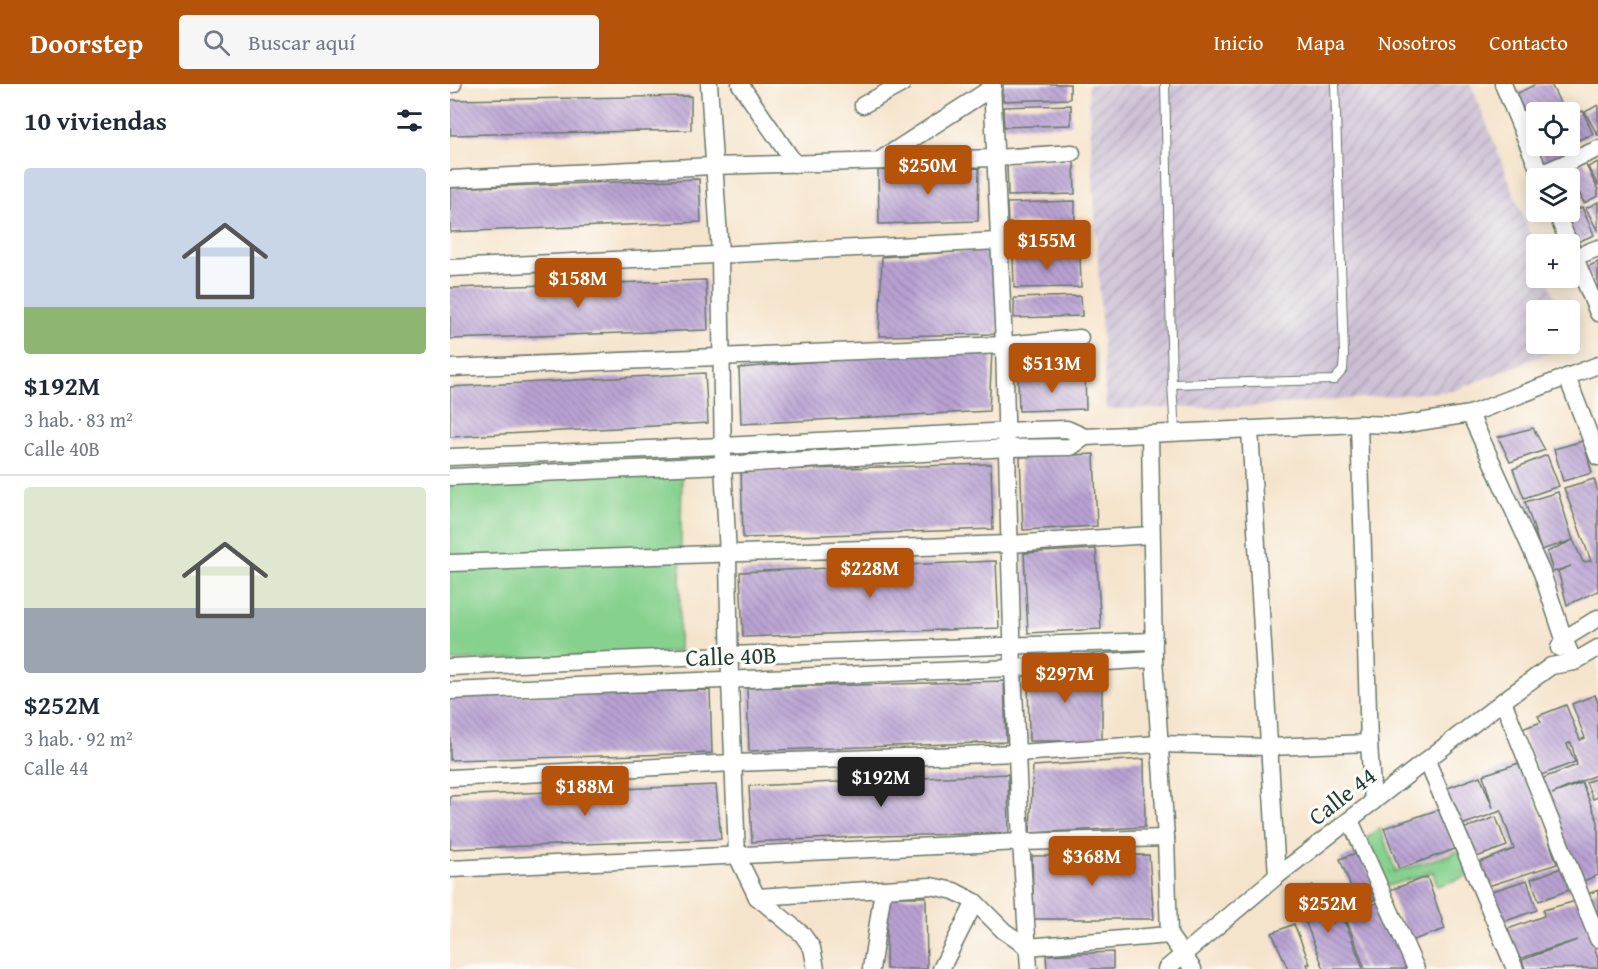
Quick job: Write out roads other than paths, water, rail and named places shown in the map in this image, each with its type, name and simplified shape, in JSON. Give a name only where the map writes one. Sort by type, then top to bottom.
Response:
[{"type":"street","points":[[709,84],[720,254],[723,465],[728,554],[729,656],[737,856],[757,897],[802,934],[812,948],[816,969]]},
{"type":"street","points":[[740,84],[795,164]]},
{"type":"street","points":[[863,105],[902,84]]},
{"type":"street","points":[[1507,85],[1538,168]]},
{"type":"street","points":[[879,161],[992,86]]},
{"type":"street","points":[[992,86],[1004,345],[1013,668],[1029,969]]},
{"type":"street","points":[[1558,168],[1598,149]]},
{"type":"street","points":[[450,179],[713,166],[996,158],[1072,153]]},
{"type":"street","points":[[450,268],[999,241],[1079,240]]},
{"type":"street","points":[[1580,255],[1598,248]]},
{"type":"street","points":[[1580,269],[1598,313]]},
{"type":"street","points":[[450,368],[1004,345],[1080,338]]},
{"type":"street","points":[[450,457],[1006,431],[1067,429],[1085,437],[1359,424],[1400,425],[1470,414],[1598,365]]},
{"type":"street","points":[[1568,377],[1598,457]]},
{"type":"street","points":[[1470,414],[1542,573],[1574,662]]},
{"type":"street","points":[[1359,424],[1369,743],[1373,802]]},
{"type":"street","points":[[1250,430],[1277,876]]},
{"type":"street","points":[[1150,435],[1154,660],[1166,838],[1169,935],[1188,962]]},
{"type":"street","points":[[450,477],[723,465],[1006,448],[1071,447],[1085,437]]},
{"type":"street","points":[[450,563],[1008,544],[1151,535]]},
{"type":"street","points":[[1564,639],[1598,618]]},
{"type":"street","name":"Calle 44","points":[[1551,666],[1564,639]]},
{"type":"street","name":"Calle 40B","points":[[450,667],[1154,641]]},
{"type":"street","name":"Calle 44","points":[[1166,969],[1188,962],[1277,876],[1503,701],[1551,666],[1574,662],[1598,648]]},
{"type":"street","name":"Calle 40B","points":[[450,691],[730,681],[1154,660]]},
{"type":"street","points":[[1503,701],[1598,939]]},
{"type":"street","points":[[450,778],[733,763],[1017,753],[1159,744],[1269,747],[1369,743]]},
{"type":"street","points":[[1427,761],[1515,969]]},
{"type":"street","points":[[1350,820],[1416,969]]},
{"type":"street","points":[[450,869],[1021,842],[1166,838]]},
{"type":"street","points":[[757,897],[932,886],[954,891],[975,902],[1004,930],[1027,947],[1169,935]]},
{"type":"street","points":[[871,969],[883,890]]},
{"type":"street","points":[[941,969],[975,902]]},
{"type":"lane","points":[[1165,84],[1175,433]]},
{"type":"lane","points":[[1172,384],[1334,380],[1342,370],[1344,354],[1335,84]]}]
